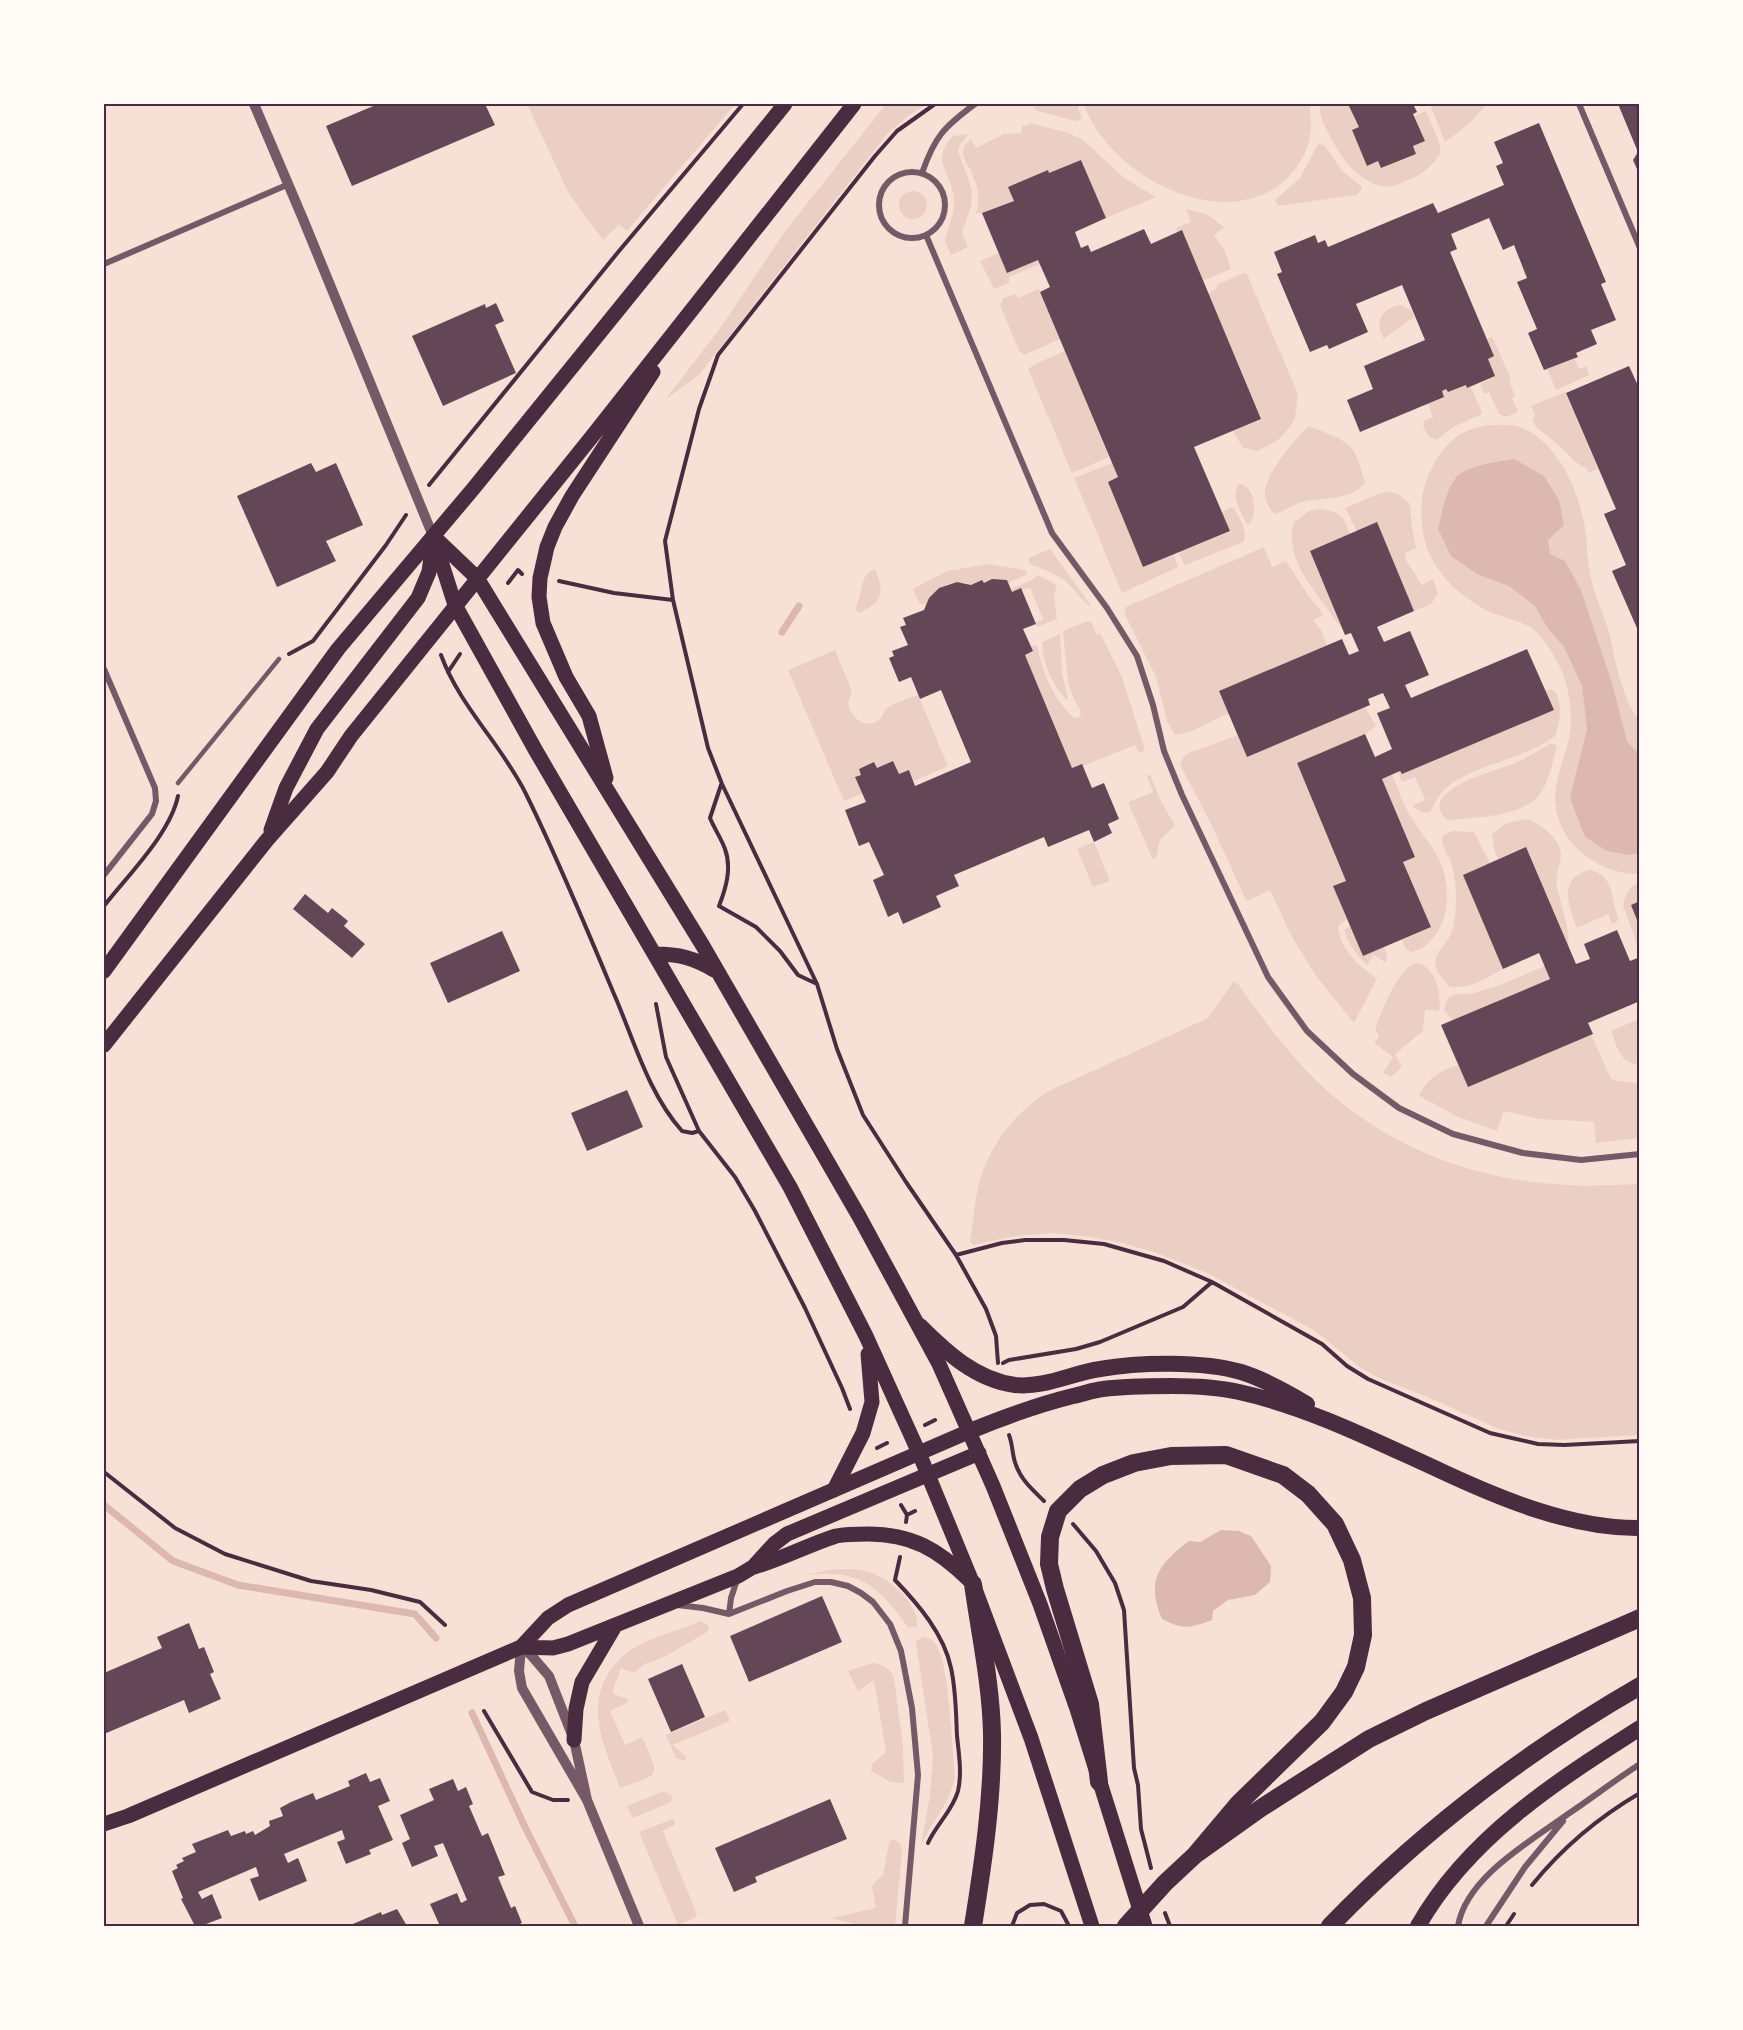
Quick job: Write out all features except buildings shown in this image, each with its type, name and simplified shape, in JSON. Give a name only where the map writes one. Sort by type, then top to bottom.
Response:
[{"type":"highway","points":[[920,1326],[947,1354],[976,1372],[1013,1384],[1045,1383],[1099,1369],[1149,1364],[1225,1369],[1240,1372],[1287,1392],[1351,1432]]},
{"type":"highway","points":[[970,1431],[1013,1413],[1102,1389],[1196,1386],[1237,1391],[1313,1414],[1485,1491],[1567,1519],[1600,1526],[1640,1528]]},
{"type":"highway","points":[[1099,1782],[1090,1704],[1054,1589],[1049,1564],[1050,1537],[1058,1511],[1080,1489],[1103,1475],[1134,1463],[1171,1456],[1226,1455],[1283,1475],[1308,1494],[1335,1524],[1352,1560],[1362,1598],[1363,1635],[1356,1667],[1344,1692],[1322,1722],[1239,1804],[1195,1855],[1165,1883],[1126,1926]]},
{"type":"highway","points":[[973,1584],[992,1735],[987,1819],[973,1926]]},
{"type":"highway","points":[[1195,1855],[1261,1808],[1369,1739],[1426,1711],[1640,1618]]},
{"type":"highway","points":[[1330,1926],[1400,1861],[1481,1793],[1548,1744],[1640,1686]]},
{"type":"highway","points":[[1418,1926],[1432,1902],[1449,1880],[1489,1837],[1544,1792],[1640,1728]]},
{"type":"main road","points":[[104,971],[338,649],[434,536],[785,104]]},
{"type":"main road","points":[[104,1046],[267,840],[327,772],[351,736],[594,434],[854,104]]},
{"type":"main road","points":[[610,795],[589,716],[566,677],[543,622],[539,597],[542,566],[555,527],[572,496],[721,271]]},
{"type":"main road","points":[[434,536],[477,578],[717,971],[920,1326],[980,1453],[1040,1604],[1077,1709],[1145,1926]]},
{"type":"main road","points":[[434,536],[455,605],[536,751],[790,1187],[866,1336],[919,1453],[973,1584],[1031,1738],[1092,1926]]},
{"type":"main road","points":[[267,840],[286,788],[317,729],[418,598],[429,572],[434,536]]},
{"type":"main road","points":[[655,954],[677,954],[696,959],[717,971]]},
{"type":"main road","points":[[834,1490],[863,1433],[872,1402],[872,1375],[866,1336]]},
{"type":"main road","points":[[104,1824],[128,1816],[521,1647],[548,1618],[568,1605],[970,1431]]},
{"type":"main road","points":[[753,1567],[774,1544],[787,1534],[980,1453]]},
{"type":"main road","points":[[521,1647],[553,1648],[568,1644],[670,1605],[738,1576],[753,1567],[778,1560],[837,1536],[892,1534],[904,1537],[927,1547],[973,1584]]},
{"type":"main road","points":[[574,1740],[576,1709],[582,1682],[615,1626]]},
{"type":"street","points":[[254,104],[434,536]]},
{"type":"street","points":[[922,173],[938,135],[975,104]]},
{"type":"street","points":[[1579,104],[1640,248]]},
{"type":"street","points":[[904,173],[922,173],[938,184],[945,203],[941,222],[926,236],[910,238],[894,232],[883,219],[879,208],[880,196],[890,181],[904,173]]},
{"type":"street","points":[[104,264],[289,184]]},
{"type":"street","points":[[926,236],[1052,533],[1107,608],[1137,656],[1153,705],[1164,751],[1182,795],[1268,976],[1307,1031],[1353,1074],[1399,1108],[1453,1134],[1523,1154],[1581,1160],[1640,1154]]},
{"type":"street","points":[[104,669],[155,788],[156,801],[152,814],[104,875]]},
{"type":"street","points":[[729,1614],[732,1591],[738,1576]]},
{"type":"street","points":[[670,1605],[690,1606],[729,1614],[786,1591],[815,1582],[831,1582],[848,1586],[867,1598],[881,1612],[894,1632],[901,1650],[912,1708],[918,1775],[905,1926]]},
{"type":"street","points":[[521,1647],[549,1676],[574,1740],[587,1800]]},
{"type":"street","points":[[521,1647],[519,1671],[522,1688],[587,1800],[639,1926]]},
{"type":"street","points":[[1458,1926],[1464,1908],[1474,1892],[1495,1869],[1521,1847],[1640,1764]]},
{"type":"street","points":[[1486,1926],[1525,1867],[1569,1814]]},
{"type":"lane","points":[[178,783],[279,659]]},
{"type":"path","points":[[446,464],[619,251],[743,104]]},
{"type":"path","points":[[935,104],[897,131],[875,156],[718,355],[699,409],[665,541],[673,600],[708,748],[722,784],[817,984],[837,1049],[863,1115],[956,1256],[986,1309],[996,1336],[998,1365],[1009,1360],[1076,1349],[1100,1342],[1183,1307],[1212,1282]]},
{"type":"path","points":[[279,659],[314,641],[396,530]]},
{"type":"path","points":[[508,583],[518,570]]},
{"type":"path","points":[[554,581],[614,593],[673,600]]},
{"type":"path","points":[[447,672],[460,654]]},
{"type":"path","points":[[441,655],[447,672],[482,729],[498,745],[525,792],[659,1099],[682,1131],[692,1133],[699,1131]]},
{"type":"path","points":[[722,784],[710,818],[725,849],[727,863],[727,885],[719,906],[756,927],[780,951],[798,975],[817,984]]},
{"type":"path","points":[[104,906],[164,830],[175,811],[178,794]]},
{"type":"path","points":[[656,1004],[666,1057],[699,1131],[735,1178],[755,1211],[806,1308],[842,1388]]},
{"type":"path","points":[[956,1256],[1002,1243],[1025,1240],[1064,1239],[1104,1244],[1164,1261],[1212,1282],[1323,1344],[1347,1366],[1368,1379],[1490,1433],[1538,1444],[1640,1441]]},
{"type":"path","points":[[925,1425],[935,1420]]},
{"type":"path","points":[[873,1450],[887,1443]]},
{"type":"path","points":[[1013,1444],[1015,1464],[1026,1483],[1045,1501]]},
{"type":"path","points":[[104,1472],[175,1528],[225,1554],[311,1581],[371,1590],[420,1602],[445,1625]]},
{"type":"path","points":[[898,1500],[907,1515],[906,1523]]},
{"type":"path","points":[[907,1515],[915,1511]]},
{"type":"path","points":[[1069,1520],[1096,1551],[1115,1583],[1124,1610],[1134,1767],[1138,1785],[1141,1829],[1153,1873]]},
{"type":"path","points":[[902,1552],[895,1580],[910,1596],[935,1631],[951,1665],[954,1684],[960,1773],[958,1792],[926,1847]]},
{"type":"path","points":[[484,1711],[532,1792],[553,1800]]},
{"type":"path","points":[[1526,1894],[1562,1852],[1611,1811],[1640,1793]]},
{"type":"path","points":[[1012,1926],[1017,1913],[1030,1905],[1044,1904],[1061,1911],[1069,1926]]},
{"type":"path","points":[[1163,1905],[1170,1926]]},
{"type":"path","points":[[1506,1926],[1515,1911]]},
{"type":"shaded area","points":[[527,104],[735,104],[627,231],[619,225],[603,240],[569,194]]},
{"type":"shaded area","points":[[886,104],[927,104],[909,115],[887,134],[699,375],[665,400],[721,327],[786,230]]},
{"type":"shaded area","points":[[1032,104],[1077,104],[1082,119],[1075,121],[1038,111]]},
{"type":"shaded area","points":[[1084,104],[1310,104],[1311,132],[1309,143],[1300,162],[1283,182],[1257,197],[1228,202],[1198,199],[1168,189],[1140,173],[1116,153],[1097,129]]},
{"type":"shaded area","points":[[1320,104],[1348,104],[1359,127],[1352,131],[1367,166],[1378,161],[1382,168],[1416,154],[1413,146],[1425,141],[1414,116],[1426,111],[1438,139],[1441,153],[1427,169],[1410,179],[1393,186],[1373,183],[1355,171],[1341,155],[1322,121]]},
{"type":"shaded area","points":[[1430,104],[1487,104],[1469,124],[1445,142]]},
{"type":"shaded area","points":[[1029,123],[1069,133],[1083,140],[1123,177],[1156,197],[1106,218],[1081,160],[1049,173],[1047,170],[1009,187],[1014,201],[982,213],[976,213],[978,190],[963,156],[964,146],[971,139],[976,148],[1004,134],[1021,133],[1022,125],[1028,126]]},
{"type":"shaded area","points":[[969,134],[958,151],[972,190],[971,207],[962,232],[968,247],[951,255],[945,241],[954,199],[942,160],[943,153],[953,136]]},
{"type":"shaded area","points":[[1320,144],[1325,146],[1342,171],[1362,189],[1357,195],[1278,206],[1275,200],[1300,178]]},
{"type":"shaded area","points":[[913,191],[923,195],[927,205],[923,215],[913,219],[903,215],[899,205],[903,195]]},
{"type":"shaded area","points":[[1186,209],[1206,214],[1224,227],[1214,236],[1225,251],[1231,269],[1203,281],[1176,228],[1191,222]]},
{"type":"shaded area","points":[[999,253],[1007,273],[1038,260],[1040,264],[1009,277],[1009,283],[994,289],[980,261]]},
{"type":"shaded area","points":[[1246,272],[1298,394],[1295,418],[1289,428],[1278,440],[1258,451],[1243,448],[1233,431],[1261,419],[1208,293],[1217,288],[1217,285]]},
{"type":"shaded area","points":[[1039,289],[1060,339],[1024,355],[1019,351],[1000,305],[1003,298],[1015,294],[1018,298]]},
{"type":"shaded area","points":[[1401,305],[1412,311],[1415,318],[1384,339],[1380,327],[1381,317],[1388,309]]},
{"type":"shaded area","points":[[1492,336],[1511,379],[1509,381],[1515,396],[1512,398],[1518,412],[1506,417],[1499,414],[1489,392],[1484,394],[1480,384],[1495,376],[1488,359],[1494,356],[1487,339]]},
{"type":"shaded area","points":[[1065,351],[1109,457],[1072,473],[1028,369]]},
{"type":"shaded area","points":[[1575,359],[1579,369],[1586,366],[1589,375],[1556,390],[1547,369]]},
{"type":"shaded area","points":[[1466,385],[1467,388],[1471,387],[1482,412],[1480,415],[1453,427],[1437,440],[1429,437],[1423,426],[1425,420],[1433,417],[1428,404],[1444,397],[1442,391],[1446,389],[1448,392]]},
{"type":"shaded area","points":[[1565,392],[1598,469],[1589,473],[1535,426],[1532,418],[1535,416],[1531,406]]},
{"type":"shaded area","points":[[1488,425],[1516,426],[1529,431],[1541,440],[1561,463],[1580,505],[1585,525],[1593,587],[1608,629],[1623,688],[1639,720],[1639,874],[1606,867],[1591,859],[1567,836],[1559,821],[1555,805],[1556,787],[1570,734],[1571,715],[1566,685],[1560,667],[1551,652],[1530,627],[1489,612],[1463,595],[1437,568],[1426,545],[1421,506],[1427,479],[1434,465],[1442,451],[1460,434]]},
{"type":"shaded area","points":[[1308,427],[1336,437],[1350,446],[1358,460],[1365,483],[1350,494],[1305,501],[1274,514],[1265,498],[1270,476],[1282,457]]},
{"type":"shaded area","points":[[1514,459],[1544,476],[1559,500],[1564,525],[1548,540],[1550,554],[1565,561],[1581,590],[1612,683],[1627,741],[1639,755],[1639,853],[1630,855],[1607,851],[1585,837],[1570,798],[1587,729],[1582,686],[1564,647],[1547,627],[1535,606],[1509,586],[1477,574],[1451,556],[1438,529],[1449,490],[1460,474],[1482,465]]},
{"type":"shaded area","points":[[1112,463],[1118,477],[1108,482],[1143,567],[1174,555],[1178,567],[1122,593],[1074,478]]},
{"type":"shaded area","points":[[1239,484],[1249,490],[1254,501],[1254,513],[1250,524],[1246,523],[1237,504],[1236,493]]},
{"type":"shaded area","points":[[1388,492],[1397,493],[1410,504],[1416,548],[1405,553],[1406,560],[1422,585],[1433,579],[1438,594],[1431,604],[1414,611],[1377,523],[1357,531],[1345,508]]},
{"type":"shaded area","points":[[1234,508],[1243,525],[1245,538],[1243,542],[1185,565],[1178,553],[1230,532],[1222,512]]},
{"type":"shaded area","points":[[1320,509],[1340,516],[1350,534],[1310,551],[1342,627],[1304,576],[1293,550],[1294,522],[1309,511]]},
{"type":"shaded area","points":[[1264,547],[1272,567],[1286,561],[1324,615],[1313,620],[1321,630],[1327,645],[1220,691],[1229,713],[1190,732],[1175,735],[1167,721],[1156,677],[1124,613],[1126,607]]},
{"type":"shaded area","points":[[1050,549],[1092,607],[1064,580],[1029,564],[1029,558]]},
{"type":"shaded area","points":[[989,564],[1025,570],[1028,574],[1008,583],[1007,580],[992,579],[984,583],[981,580],[971,585],[950,583],[939,589],[926,605],[919,603],[913,589],[947,571]]},
{"type":"shaded area","points":[[875,569],[880,584],[880,596],[873,605],[858,613],[855,608],[864,580]]},
{"type":"shaded area","points":[[1038,575],[1055,584],[1057,619],[1037,627],[1036,622],[1043,619],[1030,588],[1012,592],[1011,589]]},
{"type":"shaded area","points":[[1088,621],[1093,624],[1097,635],[1100,633],[1122,677],[1145,750],[1139,753],[1135,745],[1083,766],[1081,764],[1072,768],[1025,655],[1033,651],[1031,647],[1034,645],[1038,647],[1042,666],[1056,696],[1068,712],[1075,718],[1080,717],[1081,711],[1068,682],[1063,631]]},
{"type":"shaded area","points":[[1060,634],[1062,673],[1067,700],[1053,681],[1046,666],[1042,642]]},
{"type":"shaded area","points":[[835,650],[852,691],[848,703],[855,717],[864,723],[874,723],[880,719],[889,706],[918,695],[948,766],[914,781],[909,770],[899,774],[893,761],[877,768],[874,763],[859,769],[861,775],[855,777],[862,794],[844,801],[788,670]]},
{"type":"shaded area","points":[[1552,689],[1560,704],[1555,736],[1528,751],[1484,767],[1457,780],[1443,791],[1430,812],[1423,813],[1412,806],[1425,800],[1415,777],[1402,782],[1398,772],[1402,774],[1553,710],[1545,690]]},
{"type":"shaded area","points":[[1365,707],[1376,726],[1365,734],[1297,763],[1346,881],[1333,886],[1347,919],[1338,926],[1339,934],[1351,956],[1377,978],[1354,1023],[1316,976],[1292,937],[1270,890],[1247,901],[1180,764],[1189,753],[1238,735],[1247,757]]},
{"type":"shaded area","points":[[1550,744],[1557,745],[1550,771],[1543,789],[1532,802],[1497,815],[1447,820],[1440,810],[1442,800],[1462,783],[1513,764]]},
{"type":"shaded area","points":[[1150,774],[1159,797],[1175,826],[1160,840],[1156,859],[1152,858],[1128,802],[1153,792],[1147,776]]},
{"type":"shaded area","points":[[1392,774],[1408,812],[1441,863],[1446,885],[1446,908],[1441,926],[1425,946],[1411,952],[1406,949],[1402,940],[1431,927],[1403,862],[1415,856],[1382,779]]},
{"type":"shaded area","points":[[1527,819],[1549,833],[1560,849],[1557,883],[1566,924],[1568,947],[1526,848],[1498,859],[1494,849],[1492,835],[1496,831],[1508,823]]},
{"type":"shaded area","points":[[1453,831],[1474,832],[1490,863],[1465,874],[1503,969],[1477,982],[1457,987],[1450,987],[1440,976],[1435,960],[1451,933],[1455,916],[1455,880],[1442,836]]},
{"type":"shaded area","points":[[1094,842],[1110,881],[1093,887],[1077,849]]},
{"type":"shaded area","points":[[1590,870],[1604,877],[1608,883],[1619,920],[1612,924],[1608,914],[1577,928],[1569,902],[1569,885],[1580,873]]},
{"type":"shaded area","points":[[1639,883],[1639,901],[1631,905],[1639,925],[1639,950],[1623,905],[1628,891]]},
{"type":"shaded area","points":[[1350,926],[1363,956],[1384,947],[1387,955],[1386,963],[1374,955],[1367,965],[1363,961],[1353,949],[1344,930]]},
{"type":"shaded area","points":[[1415,963],[1428,969],[1436,981],[1439,1011],[1425,1010],[1423,1031],[1395,1054],[1402,1067],[1391,1077],[1383,1073],[1393,1057],[1374,1043],[1379,1036],[1375,1029],[1396,983],[1402,974]]},
{"type":"shaded area","points":[[1545,966],[1550,979],[1453,1020],[1444,1010],[1448,998],[1452,995],[1474,993],[1500,985]]},
{"type":"shaded area","points":[[1234,981],[1294,1057],[1319,1083],[1346,1107],[1407,1144],[1439,1159],[1508,1178],[1568,1185],[1639,1184],[1639,1435],[1556,1440],[1499,1429],[1383,1380],[1361,1368],[1315,1331],[1209,1274],[1154,1252],[1091,1237],[1053,1233],[1016,1236],[973,1245],[970,1242],[977,1195],[989,1156],[1010,1124],[1028,1106],[1049,1091],[1208,1018]]},
{"type":"shaded area","points":[[1639,1019],[1639,1064],[1623,1058],[1611,1031]]},
{"type":"shaded area","points":[[1591,1034],[1611,1079],[1639,1083],[1639,1138],[1596,1143],[1594,1122],[1540,1119],[1504,1111],[1497,1131],[1458,1117],[1419,1096],[1431,1079],[1452,1067],[1458,1065],[1468,1087]]},
{"type":"shaded area","points":[[1221,1530],[1239,1531],[1251,1536],[1271,1566],[1270,1582],[1255,1595],[1228,1600],[1213,1611],[1212,1620],[1204,1623],[1181,1626],[1162,1619],[1157,1605],[1155,1584],[1163,1566],[1189,1541],[1200,1542]]},
{"type":"shaded area","points":[[835,1569],[865,1571],[877,1575],[894,1586],[909,1601],[917,1619],[917,1627],[908,1627],[887,1600],[866,1583],[840,1575],[805,1575]]},
{"type":"shaded area","points":[[701,1621],[709,1626],[707,1632],[664,1657],[643,1665],[634,1673],[621,1668],[612,1693],[627,1699],[628,1702],[610,1711],[625,1745],[642,1737],[652,1760],[654,1772],[644,1779],[620,1788],[600,1730],[598,1715],[602,1685],[613,1667],[632,1649]]},
{"type":"shaded area","points":[[923,1637],[935,1643],[944,1668],[950,1706],[955,1776],[945,1804],[921,1846],[930,1795],[933,1756],[916,1644],[917,1640]]},
{"type":"shaded area","points":[[872,1663],[886,1668],[894,1678],[903,1745],[904,1783],[891,1782],[871,1771],[872,1764],[886,1752],[874,1680],[858,1691],[848,1671]]},
{"type":"shaded area","points":[[725,1710],[730,1721],[673,1745],[687,1758],[683,1761],[676,1758],[666,1735]]},
{"type":"shaded area","points":[[664,1791],[672,1796],[671,1802],[633,1818],[627,1806]]},
{"type":"shaded area","points":[[673,1819],[675,1825],[663,1831],[697,1914],[695,1918],[678,1925],[639,1832]]},
{"type":"shaded area","points":[[892,1840],[900,1844],[902,1852],[895,1926],[863,1926],[831,1918],[876,1908],[872,1888],[883,1875],[889,1843]]},
{"type":"waterway","points":[[782,632],[799,606]]},
{"type":"waterway","points":[[104,1505],[173,1561],[238,1585],[415,1614],[436,1638]]},
{"type":"waterway","points":[[472,1713],[525,1827],[575,1926]]}]
